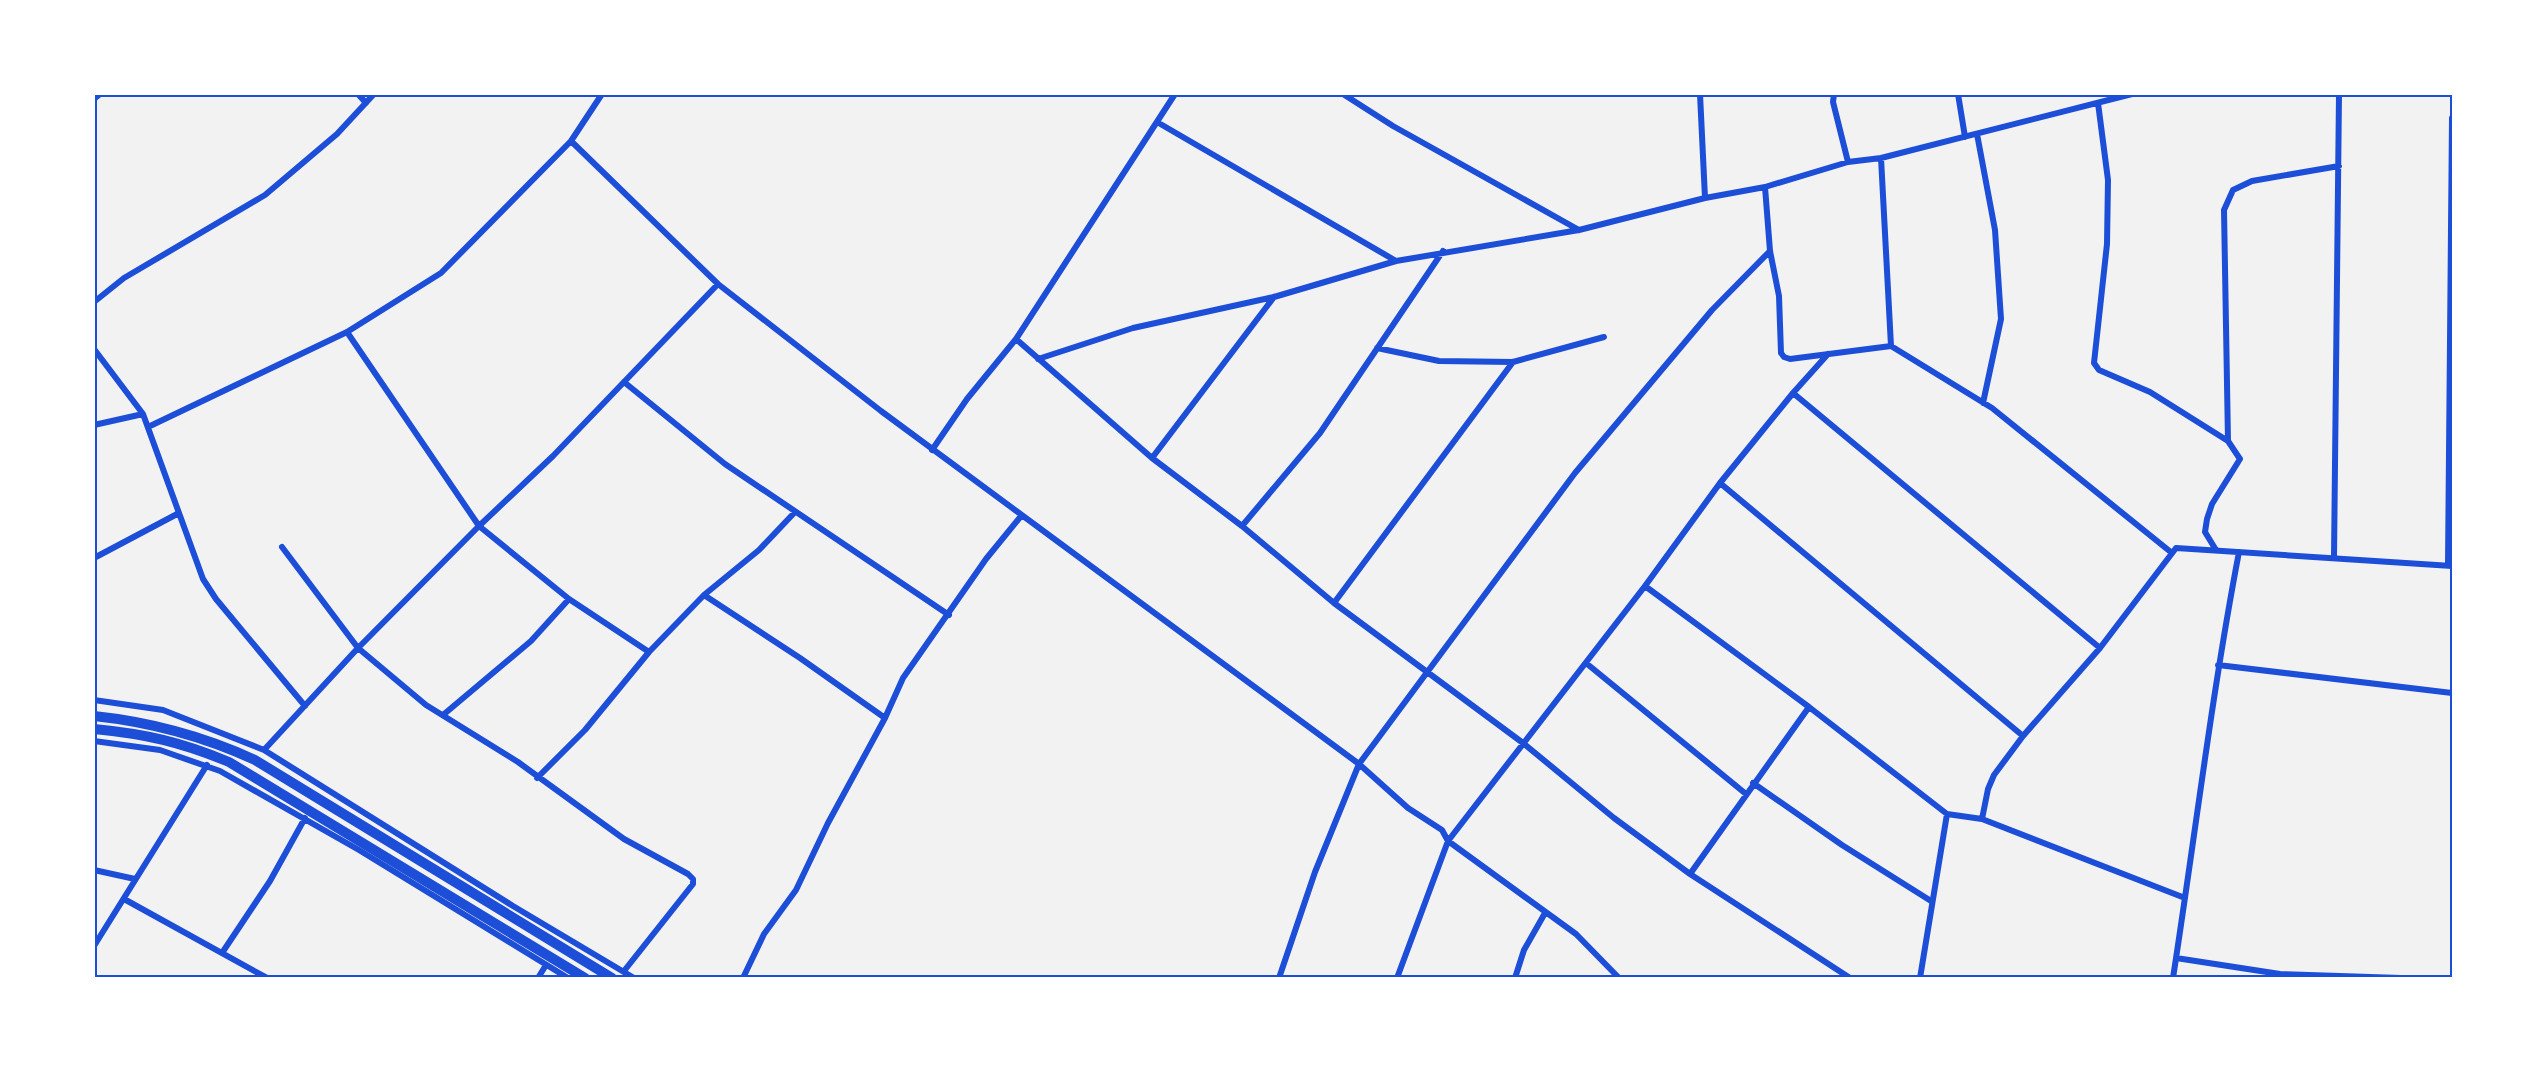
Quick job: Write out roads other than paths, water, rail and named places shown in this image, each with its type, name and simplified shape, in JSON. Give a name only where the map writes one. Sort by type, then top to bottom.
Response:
[{"type":"highway","points":[[94,716],[135,720],[179,731],[221,744],[255,760],[612,978]]},
{"type":"highway","points":[[94,729],[144,734],[191,746],[229,762],[585,978]]},
{"type":"street","points":[[94,99],[100,94]]},
{"type":"street","points":[[358,94],[366,103]]},
{"type":"street","points":[[94,302],[124,278],[265,195],[337,134],[374,94]]},
{"type":"street","points":[[148,427],[347,332],[441,273],[571,141],[602,94]]},
{"type":"street","points":[[932,450],[967,399],[1016,339],[1174,94]]},
{"type":"street","points":[[1343,94],[1392,126],[1579,230]]},
{"type":"street","points":[[1700,94],[1705,198]]},
{"type":"street","points":[[1834,94],[1833,102],[1848,162]]},
{"type":"street","points":[[1958,94],[1965,136]]},
{"type":"street","points":[[1038,359],[1133,328],[1274,297],[1396,261],[1443,251],[1579,230],[1705,198],[1765,187],[1848,162],[1881,158],[2132,94]]},
{"type":"street","points":[[2334,558],[2339,94]]},
{"type":"street","points":[[2098,103],[2108,180],[2107,244],[2094,363],[2099,370],[2150,392],[2228,441],[2240,461],[2212,504],[2207,519],[2205,532],[2216,550]]},
{"type":"street","points":[[1982,819],[1988,789],[1994,775],[2023,736],[2100,648],[2176,548],[2450,566],[2452,118]]},
{"type":"street","points":[[1157,122],[1396,261]]},
{"type":"street","points":[[1977,134],[1995,230],[2001,319],[1983,403]]},
{"type":"street","points":[[571,141],[718,284],[932,450],[1359,764],[1408,808],[1442,830],[1448,841],[1576,934],[1618,978]]},
{"type":"street","points":[[1881,158],[1891,346]]},
{"type":"street","points":[[2228,441],[2224,210],[2233,190],[2252,181],[2339,166]]},
{"type":"street","points":[[1765,187],[1770,251],[1779,296],[1781,353],[1784,357],[1790,359],[1891,346],[1983,403],[2172,553]]},
{"type":"street","points":[[1242,526],[1320,433],[1443,251]]},
{"type":"street","points":[[1279,978],[1315,872],[1359,764],[1575,473],[1712,310],[1770,251]]},
{"type":"street","points":[[264,750],[358,648],[479,526],[553,456],[718,284]]},
{"type":"street","points":[[1152,458],[1274,297]]},
{"type":"street","points":[[347,332],[479,526],[569,599],[649,652]]},
{"type":"street","points":[[1377,348],[1439,361],[1513,362],[1604,337]]},
{"type":"street","points":[[1016,339],[1152,458],[1242,526],[1334,603],[1522,743],[1614,818],[1690,874],[1850,978]]},
{"type":"street","points":[[94,350],[142,414],[203,579],[216,599],[305,706]]},
{"type":"street","points":[[1397,978],[1448,841],[1645,586],[1720,483],[1793,393],[1828,354]]},
{"type":"street","points":[[1334,603],[1513,362]]},
{"type":"street","points":[[624,382],[725,464],[949,615]]},
{"type":"street","points":[[1793,393],[2100,648]]},
{"type":"street","points":[[94,425],[142,414]]},
{"type":"street","points":[[1720,483],[2023,736]]},
{"type":"street","points":[[537,778],[585,730],[649,652],[704,595],[759,550],[795,512]]},
{"type":"street","points":[[94,558],[179,513]]},
{"type":"street","points":[[743,978],[764,934],[796,890],[828,823],[885,718],[903,678],[986,559],[1021,516]]},
{"type":"street","points":[[282,547],[358,648],[426,705],[518,762],[624,839],[688,874],[693,879],[693,884],[624,971]]},
{"type":"street","points":[[2173,978],[2218,665],[2239,552]]},
{"type":"street","points":[[1645,586],[1809,707],[1947,814],[1982,819],[2185,898]]},
{"type":"street","points":[[704,595],[800,658],[885,718]]},
{"type":"street","points":[[443,715],[531,641],[569,599]]},
{"type":"street","points":[[1586,663],[1746,794]]},
{"type":"street","points":[[2218,665],[2452,693]]},
{"type":"street","points":[[94,700],[122,702],[163,710],[264,750],[513,906],[634,978]]},
{"type":"street","points":[[1690,874],[1809,707]]},
{"type":"street","points":[[94,741],[160,750],[207,765],[304,818],[568,978]]},
{"type":"street","points":[[94,946],[207,765]]},
{"type":"street","points":[[1753,783],[1842,846],[1931,901]]},
{"type":"street","points":[[1920,978],[1947,814]]},
{"type":"street","points":[[222,953],[270,881],[304,818]]},
{"type":"street","points":[[94,870],[135,879]]},
{"type":"street","points":[[124,899],[267,978]]},
{"type":"street","points":[[1515,978],[1524,950],[1545,913]]},
{"type":"street","points":[[2176,958],[2280,974],[2400,978]]},
{"type":"street","points":[[538,978],[546,965]]}]
